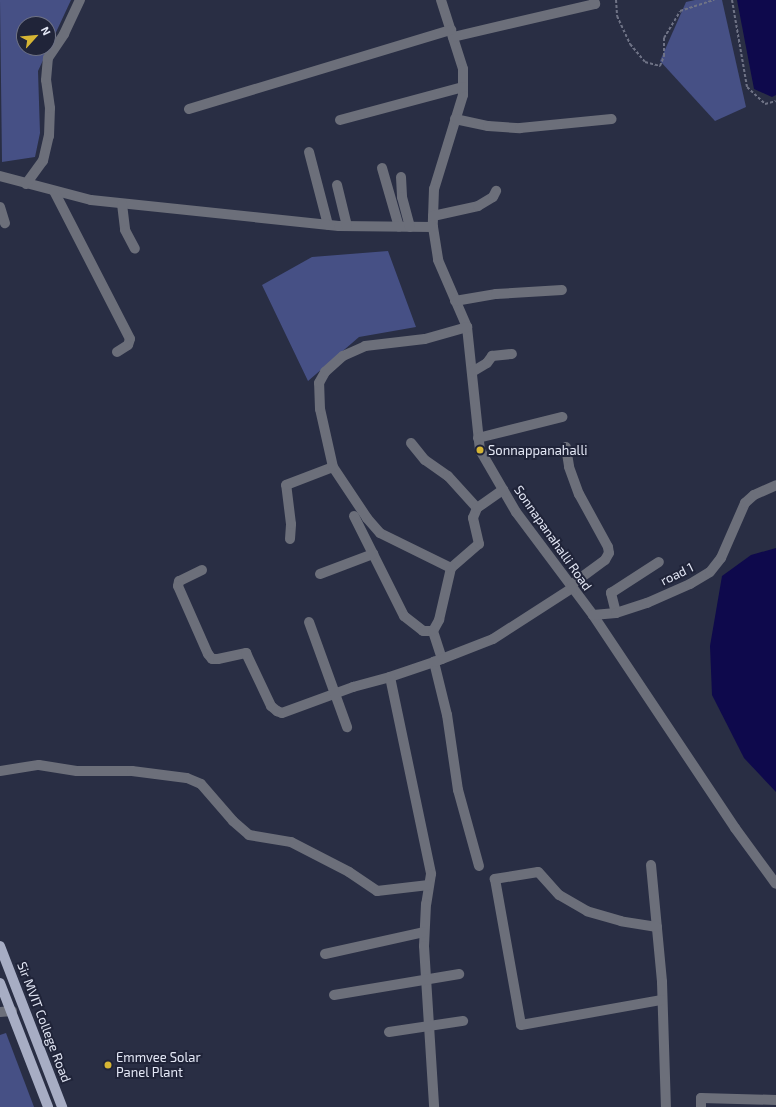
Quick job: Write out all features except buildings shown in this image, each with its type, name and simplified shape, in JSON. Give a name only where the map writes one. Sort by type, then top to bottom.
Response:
[{"type":"main road","name":"Sir MVIT College Road","points":[[0,946],[62,1107]]},
{"type":"main road","name":"Sir MVIT College Road","points":[[0,983],[48,1107]]},
{"type":"street","points":[[26,184],[43,161],[49,136],[50,108],[46,80],[48,58],[64,34],[80,0]]},
{"type":"street","name":"Sonnapanahalli Road","points":[[441,0],[462,69],[464,95],[455,119],[434,190],[433,227],[438,260],[466,327],[480,450],[516,512],[593,615],[736,828],[776,884]]},
{"type":"street","points":[[190,109],[452,33],[595,4],[594,0]]},
{"type":"street","points":[[340,120],[463,87]]},
{"type":"street","points":[[455,119],[488,126],[520,128],[612,119]]},
{"type":"street","points":[[309,152],[328,225]]},
{"type":"street","points":[[382,168],[399,227]]},
{"type":"street","points":[[0,176],[91,200],[122,204],[328,225],[433,227]]},
{"type":"street","points":[[401,177],[402,197],[410,227]]},
{"type":"street","points":[[336,185],[347,226]]},
{"type":"street","points":[[54,191],[130,339],[128,345],[117,352]]},
{"type":"street","points":[[433,216],[478,206],[493,197],[496,191]]},
{"type":"street","points":[[122,204],[125,230],[135,249]]},
{"type":"street","points":[[0,208],[5,223]]},
{"type":"street","points":[[455,301],[496,294],[562,290]]},
{"type":"street","points":[[451,568],[380,534],[333,467],[320,409],[319,383],[325,372],[343,356],[365,346],[424,339],[466,327]]},
{"type":"street","points":[[472,372],[487,363],[492,356],[512,354]]},
{"type":"street","points":[[478,438],[562,417]]},
{"type":"street","points":[[411,443],[425,460],[448,476],[477,508]]},
{"type":"street","points":[[202,570],[179,581],[178,586],[212,659],[246,653],[271,706],[277,711],[282,713],[335,693],[390,677],[493,639],[572,586],[605,560],[609,553],[608,547],[578,494],[569,467],[566,447]]},
{"type":"street","points":[[290,539],[291,524],[285,493],[286,485],[333,467]]},
{"type":"street","name":"road 1","points":[[593,615],[616,613],[690,584],[710,572],[721,558],[745,503],[754,495],[776,485]]},
{"type":"street","points":[[479,866],[458,790],[433,631],[439,620],[451,568],[479,544],[473,518],[477,508],[503,490]]},
{"type":"street","points":[[354,516],[404,616],[423,631],[433,631]]},
{"type":"street","points":[[320,574],[373,554]]},
{"type":"street","points":[[616,613],[611,593],[659,562]]},
{"type":"street","points":[[308,622],[323,667],[335,693],[347,727]]},
{"type":"street","points":[[390,677],[430,874],[424,932],[434,1107]]},
{"type":"street","points":[[0,771],[39,765],[77,771],[132,771],[187,778],[201,784],[233,821],[250,835],[292,842],[349,872],[377,891],[429,885]]},
{"type":"street","points":[[651,865],[662,1000],[666,1107]]},
{"type":"street","points":[[657,927],[621,921],[587,910],[558,895],[538,872],[495,879],[521,1025],[662,1000]]},
{"type":"street","points":[[325,954],[424,932]]},
{"type":"street","points":[[334,995],[459,974]]},
{"type":"street","points":[[0,1012],[12,1011]]},
{"type":"street","points":[[389,1032],[463,1022]]},
{"type":"street","points":[[701,1107],[700,1098],[776,1100]]},
{"type":"path","points":[[616,0],[617,16],[630,44],[645,62],[660,66],[664,56],[664,38],[680,11],[714,0]]},
{"type":"path","points":[[732,0],[748,87],[765,104],[776,101]]},
{"type":"shaded area","points":[[0,0],[71,0],[56,32],[56,16],[16,16],[16,56],[45,56],[38,71],[40,133],[35,157],[2,162]]},
{"type":"shaded area","points":[[695,0],[722,0],[746,107],[715,121],[660,61],[686,2]]},
{"type":"shaded area","points":[[737,0],[776,0],[776,95],[772,97],[754,89]]},
{"type":"shaded area","points":[[388,251],[416,327],[359,337],[308,381],[262,285],[312,257]]},
{"type":"shaded area","points":[[776,548],[776,792],[744,758],[712,695],[710,646],[722,576],[751,555]]},
{"type":"shaded area","points":[[6,1033],[34,1107],[0,1107],[0,1035]]},
{"type":"place","name":"Sonnappanahalli","points":[[480,450]]},
{"type":"place","name":"Emmvee Solar Panel Plant","points":[[108,1065]]}]
